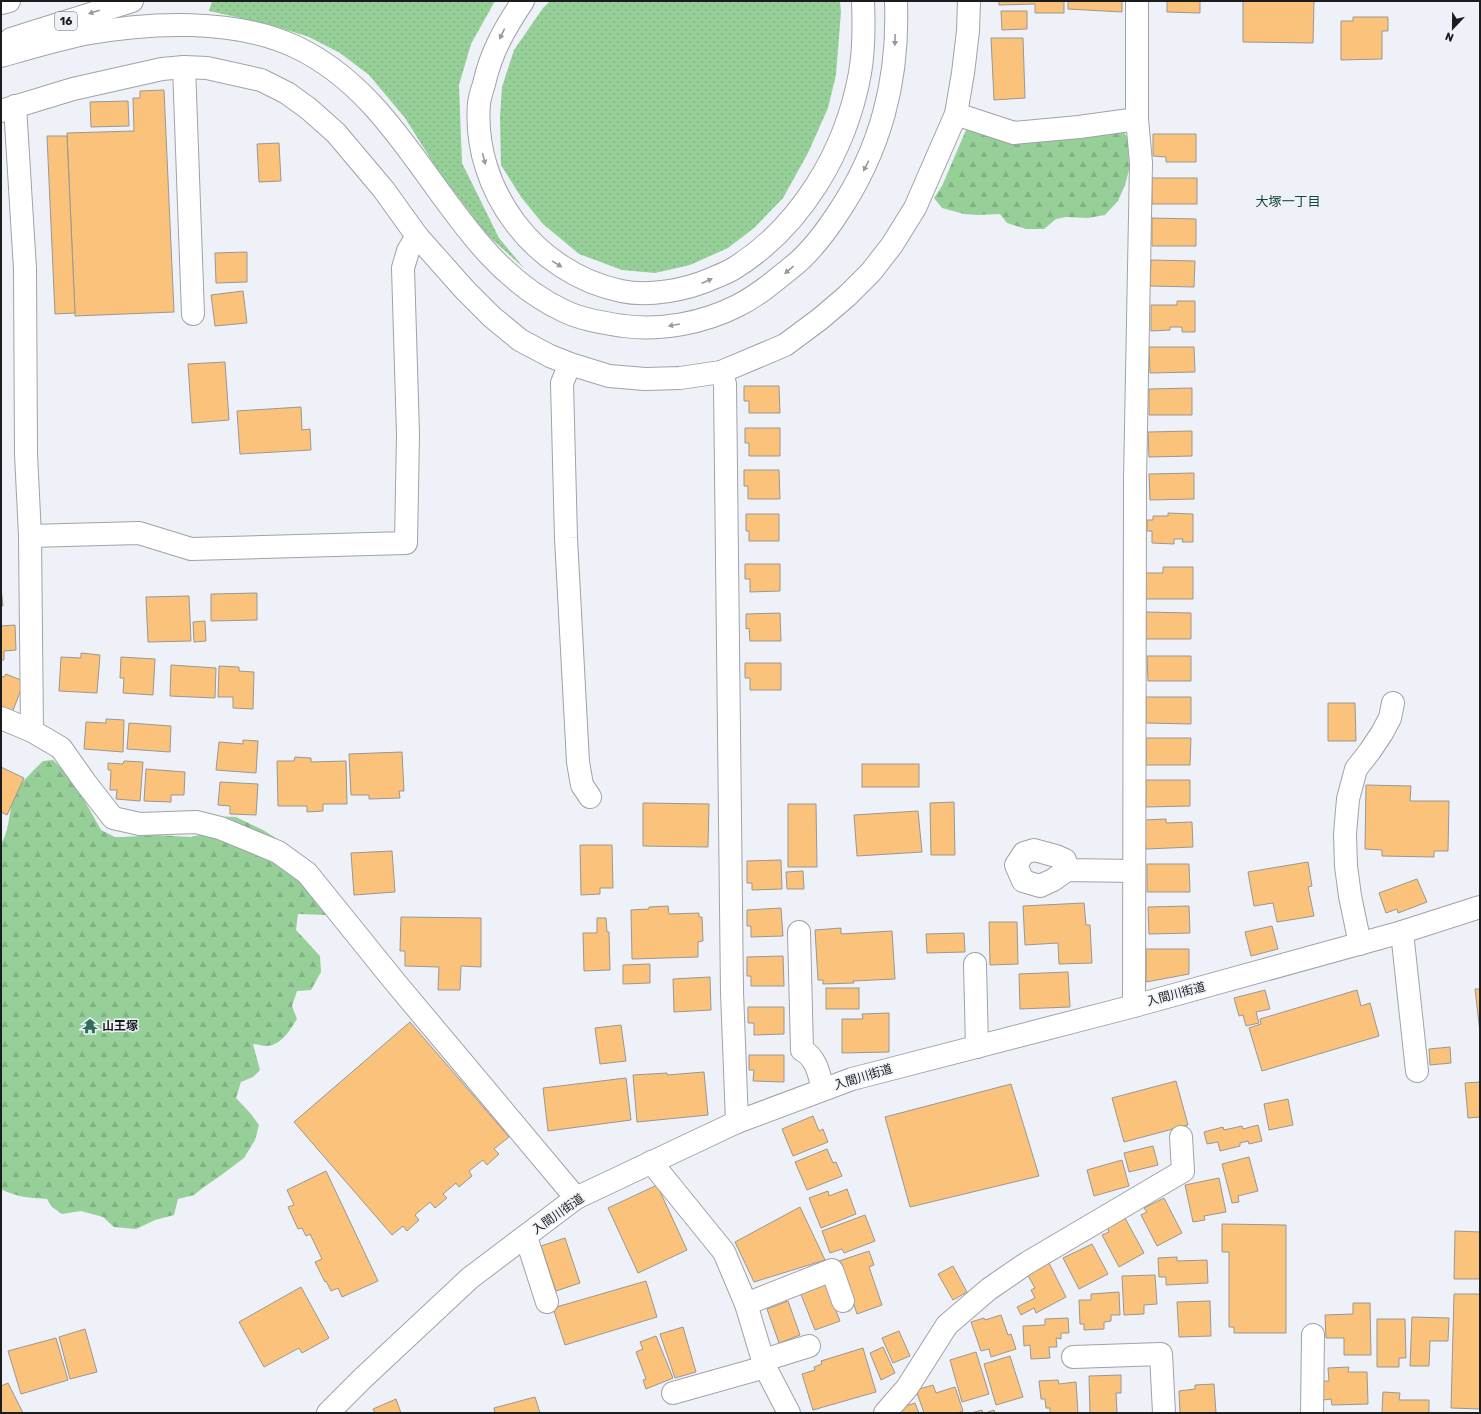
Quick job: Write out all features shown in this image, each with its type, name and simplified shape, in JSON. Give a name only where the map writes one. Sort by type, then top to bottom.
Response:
[{"type":"main road","points":[[1,4],[8,1]]},
{"type":"main road","name":"16","points":[[1,42],[132,1]]},
{"type":"main road","points":[[523,1],[504,30],[488,66],[479,102],[479,139],[488,175],[505,208],[526,238],[553,262],[586,280],[622,292],[659,293],[698,285],[732,270],[763,247],[789,221],[815,188],[836,151],[850,114],[860,72],[864,26],[863,1]]},
{"type":"main road","points":[[1,56],[84,34],[136,27],[181,25],[222,28],[259,34],[295,46],[326,63],[356,87],[405,143],[475,240],[502,268],[534,295],[567,312],[601,322],[636,328],[668,326],[704,319],[738,305],[772,284],[800,261],[826,230],[849,198],[868,161],[882,124],[891,85],[895,47],[896,1]]},
{"type":"main road","points":[[32,730],[30,536],[26,454],[26,269],[8,108],[73,89],[162,68],[207,68],[261,80],[287,93],[309,109],[336,134],[384,190],[417,236],[465,290],[492,317],[520,340],[550,356],[609,376],[645,379],[680,378],[721,372],[785,345],[820,319],[847,296],[871,272],[892,245],[916,208],[956,114],[963,73],[969,1]]},
{"type":"main road","points":[[1134,1006],[1135,488],[1141,163],[1137,118],[1138,1]]},
{"type":"main road","points":[[184,67],[193,314]]},
{"type":"main road","points":[[956,114],[1014,133],[1079,127],[1137,118]]},
{"type":"main road","points":[[30,536],[139,533],[191,549],[406,542],[408,434],[404,268],[408,251],[417,236]]},
{"type":"main road","points":[[570,364],[562,384],[566,538],[578,762],[582,785],[590,797]]},
{"type":"main road","points":[[721,372],[725,384],[732,992],[737,1122]]},
{"type":"main road","points":[[1360,944],[1350,896],[1346,866],[1348,799],[1356,769],[1382,733],[1390,718],[1393,703]]},
{"type":"main road","points":[[1,718],[32,730],[61,748],[113,818],[140,824],[196,822],[220,828],[278,852],[307,873],[576,1198]]},
{"type":"main road","points":[[1067,870],[1134,871]]},
{"type":"main road","name":"入間川街道","points":[[328,1413],[470,1278],[576,1198],[737,1122],[852,1079],[1134,1006],[1402,932],[1480,907]]},
{"type":"main road","points":[[799,932],[802,1050],[808,1053],[815,1063],[823,1090]]},
{"type":"main road","points":[[1402,932],[1417,1071]]},
{"type":"main road","points":[[975,964],[977,1047]]},
{"type":"main road","points":[[885,1413],[907,1388],[948,1324],[989,1289],[1027,1263],[1183,1171],[1181,1137]]},
{"type":"main road","points":[[651,1162],[724,1252],[746,1304],[764,1363],[789,1413]]},
{"type":"main road","points":[[526,1237],[547,1302]]},
{"type":"main road","points":[[746,1304],[832,1270],[843,1301]]},
{"type":"main road","points":[[1312,1413],[1313,1335]]},
{"type":"main road","points":[[673,1393],[764,1363],[809,1346]]},
{"type":"main road","points":[[1073,1357],[1161,1354],[1164,1413]]},
{"type":"green space","points":[[212,1],[495,1],[471,44],[459,85],[462,163],[499,238],[524,268],[486,234],[437,169],[405,118],[369,75],[340,53],[309,37],[271,25],[209,11]]},
{"type":"green space","points":[[550,1],[840,1],[841,12],[836,75],[828,108],[808,153],[783,198],[754,228],[728,248],[690,265],[655,273],[622,270],[579,254],[543,224],[521,197],[501,165],[500,117],[502,87],[514,50],[543,8]]},
{"type":"green space","points":[[966,130],[974,131],[998,140],[1012,140],[1122,130],[1128,138],[1129,170],[1125,185],[1118,201],[1105,215],[1088,218],[1066,217],[1056,219],[1044,229],[1026,229],[1007,223],[1000,214],[964,214],[942,208],[934,198],[942,186]]},
{"type":"green space","points":[[53,760],[73,780],[101,830],[115,837],[156,835],[191,837],[204,834],[211,816],[236,817],[263,830],[298,852],[331,887],[326,915],[298,914],[296,930],[320,956],[321,972],[311,990],[297,991],[292,1006],[297,1019],[284,1037],[271,1045],[264,1046],[253,1044],[260,1070],[253,1077],[241,1082],[236,1098],[259,1125],[255,1140],[244,1158],[194,1195],[178,1199],[174,1215],[155,1220],[136,1229],[114,1227],[103,1217],[81,1211],[62,1214],[52,1207],[47,1199],[29,1198],[1,1189],[1,844],[6,831],[13,798],[16,791],[43,761]]},
{"type":"building","points":[[999,1],[1064,1],[1064,13],[1035,13],[1035,4],[999,5]]},
{"type":"building","points":[[1068,1],[1122,1],[1122,12],[1068,9]]},
{"type":"building","points":[[1167,1],[1200,1],[1200,13],[1167,12]]},
{"type":"building","points":[[1243,1],[1314,1],[1313,43],[1243,42]]},
{"type":"building","points":[[1001,11],[1027,11],[1027,29],[1002,30]]},
{"type":"building","points":[[1353,17],[1388,17],[1388,31],[1382,31],[1382,59],[1341,60],[1341,21],[1353,21]]},
{"type":"building","points":[[991,38],[1023,38],[1025,98],[994,100]]},
{"type":"building","points":[[164,90],[174,312],[75,316],[67,133],[134,131],[133,98],[140,98],[140,91]]},
{"type":"building","points":[[128,101],[129,126],[91,127],[90,102]]},
{"type":"building","points":[[1153,134],[1196,134],[1196,162],[1166,162],[1166,157],[1153,156]]},
{"type":"building","points":[[47,136],[67,136],[75,313],[55,314]]},
{"type":"building","points":[[279,143],[281,181],[259,182],[257,144]]},
{"type":"building","points":[[1152,178],[1197,178],[1197,204],[1152,204]]},
{"type":"building","points":[[1152,218],[1196,219],[1196,246],[1152,246]]},
{"type":"building","points":[[247,252],[247,282],[216,283],[215,253]]},
{"type":"building","points":[[1151,260],[1195,261],[1194,287],[1150,286]]},
{"type":"building","points":[[243,291],[247,323],[215,326],[211,295]]},
{"type":"building","points":[[1177,301],[1195,301],[1195,332],[1182,332],[1182,327],[1170,327],[1170,330],[1151,331],[1151,305],[1177,305]]},
{"type":"building","points":[[1149,347],[1194,347],[1195,372],[1150,373]]},
{"type":"building","points":[[225,362],[229,420],[192,423],[188,364]]},
{"type":"building","points":[[744,386],[779,386],[780,413],[749,413],[749,401],[744,401]]},
{"type":"building","points":[[1192,388],[1192,415],[1149,415],[1149,389]]},
{"type":"building","points":[[301,407],[302,430],[310,429],[311,450],[240,454],[237,411]]},
{"type":"building","points":[[745,428],[780,428],[780,456],[749,456],[749,443],[745,443]]},
{"type":"building","points":[[1192,431],[1192,456],[1149,457],[1148,432]]},
{"type":"building","points":[[744,470],[779,470],[780,499],[748,499],[748,486],[744,486]]},
{"type":"building","points":[[1194,473],[1194,499],[1150,500],[1149,474]]},
{"type":"building","points":[[1168,513],[1193,514],[1193,542],[1182,542],[1183,539],[1174,539],[1174,544],[1152,543],[1152,531],[1147,531],[1147,520],[1153,520],[1153,516],[1168,516]]},
{"type":"building","points":[[746,514],[779,514],[779,541],[749,541],[749,531],[746,531]]},
{"type":"building","points":[[745,564],[780,564],[780,591],[750,592],[750,579],[745,579]]},
{"type":"building","points":[[1163,567],[1193,567],[1193,599],[1146,599],[1146,573],[1163,573]]},
{"type":"building","points":[[1,588],[3,606],[1,606]]},
{"type":"building","points":[[257,593],[257,620],[211,621],[211,594]]},
{"type":"building","points":[[189,596],[191,641],[148,642],[146,597]]},
{"type":"building","points":[[1146,612],[1191,613],[1191,639],[1146,639]]},
{"type":"building","points":[[780,613],[781,641],[750,641],[749,628],[746,629],[746,614]]},
{"type":"building","points":[[205,621],[206,641],[194,642],[193,622]]},
{"type":"building","points":[[15,625],[16,650],[4,651],[4,660],[1,660],[1,626]]},
{"type":"building","points":[[81,653],[100,655],[97,693],[59,691],[61,657],[81,658]]},
{"type":"building","points":[[1147,656],[1191,656],[1191,681],[1148,681]]},
{"type":"building","points":[[121,657],[155,659],[153,695],[123,693],[124,678],[120,678]]},
{"type":"building","points":[[745,663],[781,663],[781,690],[750,690],[750,678],[745,678]]},
{"type":"building","points":[[171,665],[216,668],[215,698],[170,696]]},
{"type":"building","points":[[219,666],[239,667],[239,671],[254,672],[253,709],[233,708],[233,697],[218,697]]},
{"type":"building","points":[[6,674],[21,680],[22,687],[12,713],[1,709],[1,676],[4,677]]},
{"type":"building","points":[[1146,697],[1191,697],[1191,724],[1146,723]]},
{"type":"building","points":[[1328,703],[1355,703],[1356,741],[1328,741]]},
{"type":"building","points":[[106,719],[124,720],[123,752],[84,749],[86,722],[106,723]]},
{"type":"building","points":[[129,723],[171,726],[170,752],[127,749]]},
{"type":"building","points":[[1146,738],[1191,738],[1190,765],[1146,765]]},
{"type":"building","points":[[243,740],[258,741],[256,773],[216,770],[219,742],[243,744]]},
{"type":"building","points":[[402,752],[404,791],[399,791],[400,798],[369,799],[369,795],[351,795],[349,754]]},
{"type":"building","points":[[295,757],[311,758],[311,762],[346,761],[347,804],[323,804],[323,811],[307,812],[307,806],[278,806],[277,761],[294,761]]},
{"type":"building","points":[[124,761],[143,762],[140,801],[116,799],[117,790],[110,790],[111,770],[108,770],[108,763],[123,764]]},
{"type":"building","points":[[862,764],[919,764],[919,787],[862,787]]},
{"type":"building","points":[[1,767],[24,778],[7,815],[1,812]]},
{"type":"building","points":[[146,769],[185,772],[184,795],[171,795],[171,802],[144,801]]},
{"type":"building","points":[[1146,780],[1190,780],[1190,806],[1146,807]]},
{"type":"building","points":[[220,782],[258,784],[256,815],[230,814],[230,806],[218,805]]},
{"type":"building","points":[[1366,785],[1411,786],[1410,801],[1449,801],[1448,851],[1434,851],[1434,857],[1382,856],[1382,850],[1365,849]]},
{"type":"building","points":[[954,802],[955,855],[931,855],[930,803]]},
{"type":"building","points":[[643,803],[709,804],[708,847],[643,846]]},
{"type":"building","points":[[788,804],[816,804],[817,867],[788,867]]},
{"type":"building","points":[[918,811],[922,852],[857,856],[854,815]]},
{"type":"building","points":[[1166,819],[1166,823],[1192,822],[1193,847],[1146,849],[1144,820]]},
{"type":"building","points":[[580,845],[612,845],[613,888],[600,888],[600,894],[581,895]]},
{"type":"building","points":[[392,851],[395,892],[354,895],[351,853]]},
{"type":"building","points":[[781,860],[782,889],[752,890],[752,883],[747,883],[747,861]]},
{"type":"building","points":[[1308,862],[1312,886],[1308,887],[1314,916],[1277,922],[1273,903],[1254,906],[1248,872]]},
{"type":"building","points":[[1147,864],[1189,864],[1190,892],[1147,892]]},
{"type":"building","points":[[803,871],[804,889],[787,889],[786,872]]},
{"type":"building","points":[[1417,879],[1427,902],[1398,913],[1397,909],[1386,913],[1379,893]]},
{"type":"building","points":[[1084,903],[1086,925],[1090,925],[1092,963],[1059,964],[1058,943],[1025,945],[1023,906]]},
{"type":"building","points":[[668,906],[669,914],[699,913],[699,917],[702,917],[703,941],[698,942],[698,957],[632,959],[631,910]]},
{"type":"building","points":[[1189,906],[1190,933],[1149,934],[1148,907]]},
{"type":"building","points":[[781,908],[783,936],[751,937],[751,926],[747,926],[747,910]]},
{"type":"building","points":[[401,917],[481,918],[481,967],[461,966],[460,990],[438,990],[439,967],[405,966],[405,951],[400,951]]},
{"type":"building","points":[[597,918],[606,918],[607,932],[609,932],[610,970],[584,971],[583,933],[597,933]]},
{"type":"building","points":[[989,922],[1017,922],[1018,964],[990,965]]},
{"type":"building","points":[[1272,926],[1278,949],[1251,956],[1245,932]]},
{"type":"building","points":[[841,928],[841,934],[892,931],[895,979],[823,984],[823,980],[818,980],[815,930]]},
{"type":"building","points":[[964,933],[965,952],[927,953],[926,934]]},
{"type":"building","points":[[1146,949],[1189,949],[1189,974],[1146,982]]},
{"type":"building","points":[[783,956],[784,986],[751,986],[751,976],[747,976],[747,957]]},
{"type":"building","points":[[650,964],[650,983],[623,984],[623,965]]},
{"type":"building","points":[[1068,972],[1070,1007],[1020,1009],[1019,974]]},
{"type":"building","points":[[710,977],[711,1010],[674,1012],[673,979]]},
{"type":"building","points":[[826,988],[859,988],[859,1009],[826,1009]]},
{"type":"building","points":[[1475,989],[1480,989],[1480,1032]]},
{"type":"building","points":[[1265,990],[1270,1009],[1256,1012],[1259,1023],[1246,1026],[1243,1015],[1239,1016],[1234,998]]},
{"type":"building","points":[[1357,990],[1361,1006],[1370,1003],[1379,1036],[1262,1071],[1249,1028],[1261,1024],[1260,1019]]},
{"type":"building","points":[[748,1007],[784,1007],[784,1034],[754,1035],[754,1023],[748,1023]]},
{"type":"building","points":[[889,1013],[889,1052],[842,1053],[842,1019],[863,1019],[862,1014]]},
{"type":"building","points":[[410,1022],[509,1137],[494,1149],[499,1154],[487,1165],[483,1160],[469,1171],[472,1176],[459,1187],[456,1183],[443,1194],[447,1198],[435,1208],[430,1202],[415,1215],[419,1220],[407,1231],[403,1226],[392,1235],[294,1122]]},
{"type":"building","points":[[621,1025],[626,1061],[600,1064],[595,1028]]},
{"type":"building","points":[[1450,1047],[1451,1063],[1430,1065],[1429,1049]]},
{"type":"building","points":[[749,1055],[784,1055],[784,1082],[753,1081],[754,1070],[749,1070]]},
{"type":"building","points":[[704,1072],[708,1115],[637,1122],[633,1075],[667,1073],[667,1075]]},
{"type":"building","points":[[626,1078],[631,1120],[548,1131],[543,1088]]},
{"type":"building","points":[[1176,1081],[1188,1125],[1124,1142],[1112,1098]]},
{"type":"building","points":[[1480,1082],[1480,1117],[1468,1118],[1465,1083]]},
{"type":"building","points":[[1011,1084],[1039,1176],[910,1207],[885,1117]]},
{"type":"building","points":[[1288,1099],[1293,1125],[1269,1130],[1264,1104]]},
{"type":"building","points":[[813,1116],[819,1131],[823,1129],[828,1142],[793,1156],[782,1129]]},
{"type":"building","points":[[1258,1125],[1262,1141],[1249,1144],[1248,1141],[1240,1143],[1240,1146],[1220,1151],[1218,1142],[1207,1144],[1204,1132],[1223,1127],[1224,1130],[1242,1126],[1243,1129]]},
{"type":"building","points":[[1153,1146],[1158,1165],[1129,1172],[1124,1153]]},
{"type":"building","points":[[827,1149],[833,1163],[836,1162],[842,1176],[807,1190],[795,1162]]},
{"type":"building","points":[[1249,1157],[1258,1191],[1238,1196],[1239,1202],[1232,1203],[1222,1164]]},
{"type":"building","points":[[1122,1160],[1129,1186],[1094,1196],[1087,1170]]},
{"type":"building","points":[[326,1171],[378,1281],[342,1297],[338,1288],[331,1291],[326,1281],[325,1282],[315,1262],[322,1259],[310,1234],[306,1236],[302,1228],[298,1229],[288,1207],[294,1205],[287,1190]]},
{"type":"building","points":[[1219,1178],[1226,1212],[1204,1216],[1205,1220],[1193,1222],[1185,1185]]},
{"type":"building","points":[[657,1185],[687,1250],[638,1273],[608,1208]]},
{"type":"building","points":[[847,1189],[856,1214],[821,1228],[809,1198],[828,1191],[829,1196]]},
{"type":"building","points":[[1164,1198],[1182,1233],[1157,1246],[1141,1215],[1147,1212],[1144,1208]]},
{"type":"building","points":[[800,1207],[825,1260],[754,1282],[735,1242]]},
{"type":"building","points":[[865,1215],[875,1241],[844,1253],[842,1249],[830,1253],[822,1231]]},
{"type":"building","points":[[1125,1218],[1144,1253],[1119,1267],[1102,1235],[1109,1232],[1107,1227]]},
{"type":"building","points":[[1222,1224],[1286,1225],[1286,1333],[1234,1333],[1234,1327],[1229,1327],[1229,1252],[1222,1252]]},
{"type":"building","points":[[1455,1231],[1480,1232],[1480,1279],[1454,1279]]},
{"type":"building","points":[[565,1238],[580,1283],[556,1291],[541,1246]]},
{"type":"building","points":[[1092,1244],[1108,1274],[1079,1289],[1063,1258]]},
{"type":"building","points":[[869,1251],[874,1265],[869,1267],[882,1305],[857,1314],[839,1261]]},
{"type":"building","points":[[1177,1257],[1177,1261],[1207,1260],[1208,1283],[1166,1285],[1166,1277],[1159,1277],[1158,1258]]},
{"type":"building","points":[[1049,1263],[1066,1297],[1036,1313],[1034,1308],[1021,1315],[1017,1307],[1035,1298],[1031,1290],[1035,1288],[1027,1274]]},
{"type":"building","points":[[953,1266],[967,1292],[953,1300],[938,1274]]},
{"type":"building","points":[[1155,1275],[1157,1304],[1144,1305],[1144,1314],[1124,1315],[1122,1276]]},
{"type":"building","points":[[646,1281],[657,1317],[565,1345],[553,1308]]},
{"type":"building","points":[[825,1283],[840,1321],[815,1330],[800,1292]]},
{"type":"building","points":[[301,1287],[329,1338],[302,1353],[299,1348],[264,1367],[239,1322]]},
{"type":"building","points":[[1119,1292],[1120,1315],[1111,1315],[1111,1321],[1104,1322],[1104,1329],[1084,1330],[1084,1324],[1080,1324],[1079,1300],[1091,1300],[1091,1294]]},
{"type":"building","points":[[1454,1294],[1480,1294],[1480,1409],[1451,1408]]},
{"type":"building","points":[[788,1301],[800,1335],[779,1343],[767,1309]]},
{"type":"building","points":[[1210,1301],[1211,1336],[1179,1337],[1177,1302]]},
{"type":"building","points":[[1353,1303],[1370,1303],[1371,1355],[1344,1355],[1344,1338],[1326,1338],[1325,1315],[1353,1314]]},
{"type":"building","points":[[1001,1315],[1008,1335],[1011,1334],[1016,1349],[991,1357],[989,1349],[981,1351],[971,1322],[984,1318],[985,1320]]},
{"type":"building","points":[[1412,1317],[1449,1318],[1448,1341],[1430,1341],[1429,1366],[1410,1366]]},
{"type":"building","points":[[1068,1318],[1069,1333],[1061,1333],[1061,1339],[1056,1338],[1057,1347],[1049,1347],[1050,1358],[1031,1359],[1030,1345],[1024,1346],[1023,1326],[1045,1325],[1045,1319]]},
{"type":"building","points":[[1377,1319],[1405,1319],[1406,1358],[1399,1358],[1399,1367],[1377,1367]]},
{"type":"building","points":[[683,1327],[696,1372],[675,1378],[660,1334]]},
{"type":"building","points":[[85,1329],[97,1372],[70,1379],[59,1337]]},
{"type":"building","points":[[899,1331],[910,1356],[893,1363],[882,1338]]},
{"type":"building","points":[[656,1336],[673,1378],[646,1389],[643,1380],[646,1379],[636,1352],[643,1349],[640,1342]]},
{"type":"building","points":[[56,1338],[68,1380],[21,1394],[8,1351]]},
{"type":"building","points":[[883,1347],[895,1373],[881,1380],[870,1353]]},
{"type":"building","points":[[863,1348],[876,1392],[813,1410],[802,1374],[815,1370],[814,1367],[822,1364],[821,1361]]},
{"type":"building","points":[[976,1352],[989,1394],[962,1402],[950,1360]]},
{"type":"building","points":[[1010,1356],[1023,1397],[996,1405],[984,1364]]},
{"type":"building","points":[[1349,1367],[1348,1372],[1367,1372],[1368,1404],[1332,1405],[1331,1399],[1323,1400],[1322,1381],[1329,1381],[1328,1368]]},
{"type":"building","points":[[1121,1375],[1121,1393],[1116,1393],[1117,1413],[1090,1413],[1089,1376]]},
{"type":"building","points":[[1058,1380],[1059,1384],[1076,1382],[1078,1413],[1050,1413],[1050,1408],[1046,1408],[1045,1399],[1041,1399],[1039,1381]]},
{"type":"building","points":[[8,1383],[23,1413],[1,1413],[1,1386]]},
{"type":"building","points":[[1214,1384],[1216,1413],[1180,1413],[1179,1391],[1195,1389],[1195,1385]]},
{"type":"building","points":[[933,1385],[936,1393],[955,1387],[963,1411],[957,1413],[924,1413],[916,1390]]},
{"type":"building","points":[[1383,1392],[1400,1393],[1399,1400],[1429,1400],[1429,1413],[1382,1413]]},
{"type":"building","points":[[535,1397],[540,1413],[495,1413],[494,1408]]},
{"type":"building","points":[[396,1399],[401,1413],[375,1413],[373,1409]]},
{"type":"building","points":[[915,1403],[919,1413],[898,1413],[897,1409]]},
{"type":"building","points":[[982,1410],[983,1413],[971,1413]]},
{"type":"building","points":[[994,1410],[995,1413],[985,1413]]},
{"type":"place","name":"山王塚","points":[[90,1026]]},
{"type":"district","name":"大塚一丁目","points":[[1288,201]]}]
